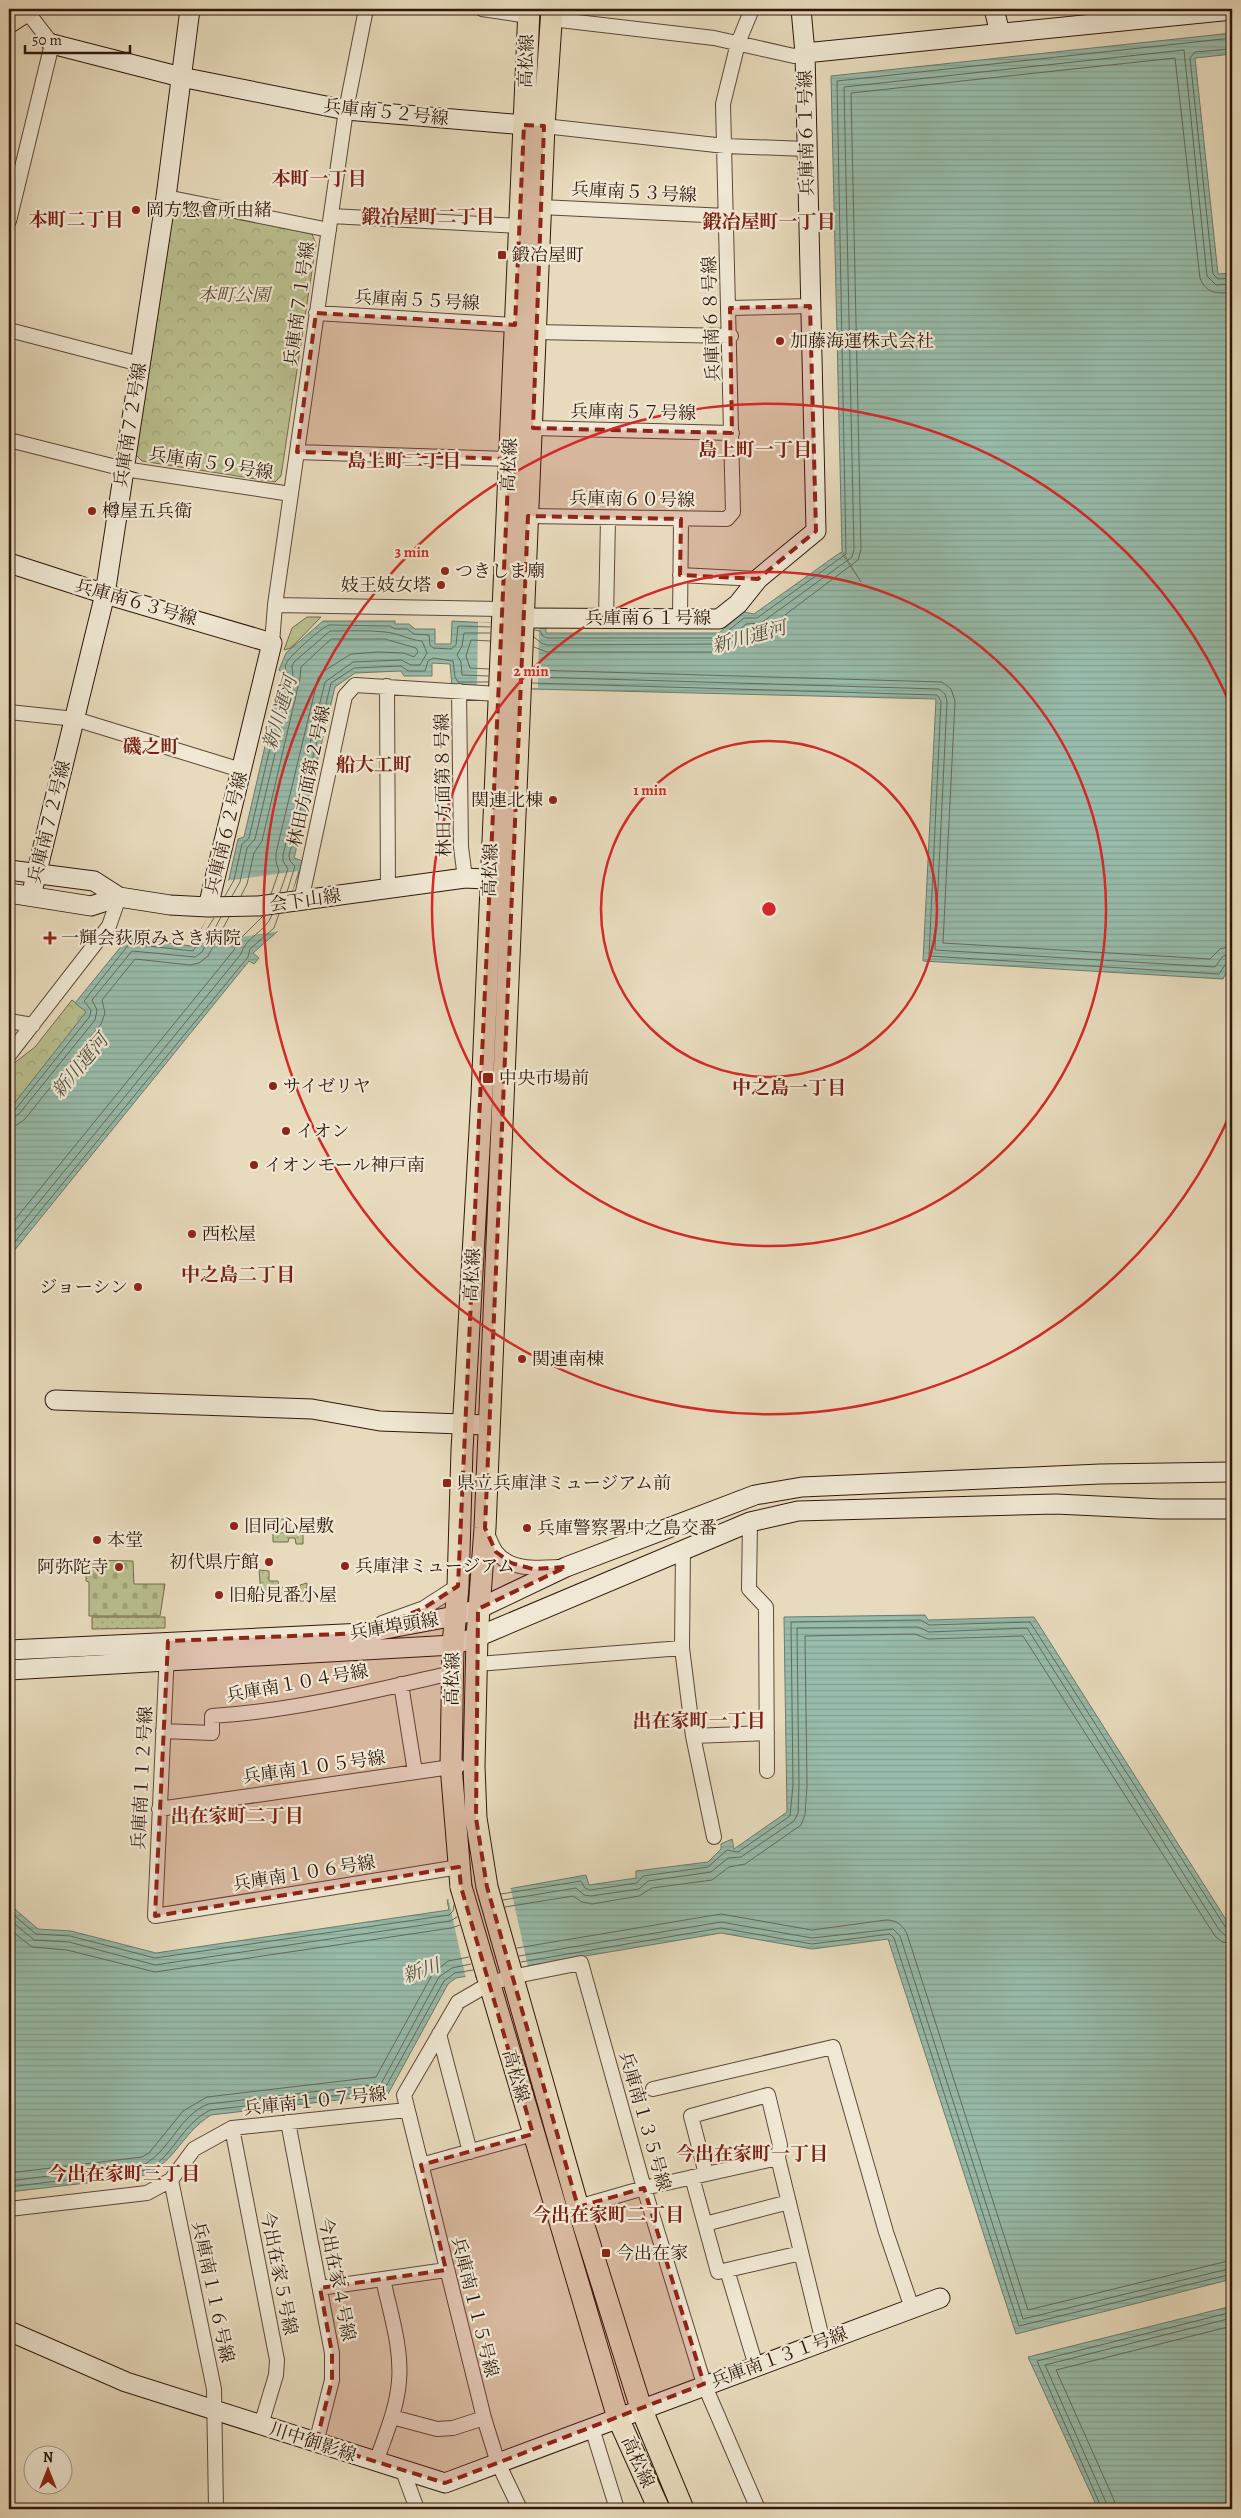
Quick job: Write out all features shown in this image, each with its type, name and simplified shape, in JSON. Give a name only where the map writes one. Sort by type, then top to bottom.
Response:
[{"type":"highway","points":[[9,20],[26,9]]},
{"type":"main road","name":"高松線","points":[[528,13],[534,126],[541,207],[485,1528],[478,1608],[474,1766],[476,1818],[487,1886],[510,1974],[578,2207],[641,2408],[684,2509]]},
{"type":"main road","name":"高松線","points":[[551,14],[520,226],[501,616],[482,1095],[464,1424],[458,1586],[453,1645],[451,1766],[460,1877],[488,1980],[618,2418],[659,2509]]},
{"type":"street","points":[[9,221],[52,44],[26,9]]},
{"type":"street","name":"兵庫南７２号線","points":[[31,896],[105,594],[166,197],[190,9]]},
{"type":"street","name":"兵庫南７１号線","points":[[275,605],[346,110],[366,9]]},
{"type":"street","points":[[482,9],[528,13]]},
{"type":"street","name":"兵庫南６８号線","points":[[733,512],[731,336],[723,104],[738,43],[752,9]]},
{"type":"street","name":"兵庫南６１号線","points":[[523,621],[606,618],[719,619],[738,604],[758,579],[816,531],[807,149],[801,9]]},
{"type":"street","points":[[994,9],[1000,34]]},
{"type":"street","points":[[551,14],[714,38],[794,56],[804,53],[1000,34],[1178,12],[1232,10]]},
{"type":"street","name":"兵庫南５２号線","points":[[52,44],[181,77],[346,110],[534,126],[725,146],[807,149]]},
{"type":"street","points":[[166,197],[330,223],[520,226]]},
{"type":"street","name":"兵庫南５３号線","points":[[541,207],[726,216]]},
{"type":"street","points":[[730,308],[810,306]]},
{"type":"street","name":"兵庫南５５号線","points":[[316,313],[515,325]]},
{"type":"street","points":[[9,330],[140,364]]},
{"type":"street","points":[[535,332],[731,336]]},
{"type":"street","name":"兵庫南５７号線","points":[[533,428],[732,432]]},
{"type":"street","name":"兵庫南５９号線","points":[[9,440],[124,468],[291,494]]},
{"type":"street","points":[[297,452],[509,459]]},
{"type":"street","name":"兵庫南６０号線","points":[[528,516],[727,519],[733,512]]},
{"type":"street","points":[[606,618],[608,518]]},
{"type":"street","points":[[680,619],[681,519]]},
{"type":"street","name":"兵庫南６３号線","points":[[9,563],[105,594],[268,641]]},
{"type":"street","points":[[680,575],[758,579]]},
{"type":"street","points":[[275,605],[501,616]]},
{"type":"street","name":"兵庫南６２号線","points":[[210,907],[275,605]]},
{"type":"street","name":"林田方面第２号線","points":[[295,901],[345,696],[355,685],[459,691],[498,691]]},
{"type":"street","points":[[386,686],[388,889]]},
{"type":"street","name":"林田方面第８号線","points":[[459,691],[461,847],[464,878]]},
{"type":"street","points":[[9,712],[75,720],[241,770]]},
{"type":"street","name":"会下山線","points":[[9,870],[94,881],[119,897],[210,907],[259,906],[464,878],[513,880]]},
{"type":"street","name":"会下山線","points":[[9,893],[91,906],[119,897]]},
{"type":"street","points":[[9,1055],[109,926],[119,897]]},
{"type":"street","points":[[9,1021],[33,1025]]},
{"type":"street","points":[[55,1400],[312,1409],[380,1421],[488,1425]]},
{"type":"street","name":"兵庫埠頭線","points":[[9,1650],[364,1633],[455,1616],[478,1608],[566,1567],[755,1495],[812,1487],[1100,1474],[1232,1472]]},
{"type":"street","name":"兵庫埠頭線","points":[[9,1670],[453,1645],[477,1637],[684,1548],[750,1522],[798,1511],[1056,1504],[1160,1509],[1232,1509]]},
{"type":"street","points":[[750,1522],[748,1589],[766,1607],[767,1771]]},
{"type":"street","points":[[485,1528],[496,1552],[511,1563],[534,1568],[566,1567]]},
{"type":"street","points":[[684,1548],[682,1648],[692,1736],[714,1837]]},
{"type":"street","points":[[364,1633],[424,1608],[458,1586]]},
{"type":"street","name":"兵庫南１１２号線","points":[[155,1916],[168,1641]]},
{"type":"street","points":[[476,1664],[682,1648]]},
{"type":"street","name":"兵庫南１０４号線","points":[[163,1731],[212,1733],[212,1716],[294,1707],[452,1672]]},
{"type":"street","points":[[401,1684],[415,1772]]},
{"type":"street","points":[[692,1736],[767,1733]]},
{"type":"street","name":"兵庫南１０５号線","points":[[159,1809],[451,1766],[474,1766]]},
{"type":"street","name":"兵庫南１０６号線","points":[[155,1916],[460,1877]]},
{"type":"street","name":"兵庫南１３５号線","points":[[510,1974],[581,1963],[644,2188],[704,2384],[758,2509]]},
{"type":"street","name":"兵庫南１０７号線","points":[[9,2208],[147,2193],[171,2180],[194,2149],[232,2128],[407,2110],[404,2095],[458,2002],[488,1980],[510,1974]]},
{"type":"street","points":[[439,2034],[470,2152]]},
{"type":"street","points":[[653,2089],[834,2047],[886,2232],[912,2308]]},
{"type":"street","points":[[801,2253],[718,2272],[705,2224],[691,2116],[768,2095],[780,2145],[778,2158],[823,2342]]},
{"type":"street","name":"兵庫南１１５号線","points":[[407,2110],[484,2418],[498,2463],[520,2509]]},
{"type":"street","name":"今出在家４号線","points":[[288,2122],[332,2353],[332,2380],[316,2443]]},
{"type":"street","name":"今出在家５号線","points":[[232,2128],[277,2360],[276,2375],[261,2425]]},
{"type":"street","points":[[421,2165],[533,2134]]},
{"type":"street","points":[[578,2207],[644,2188],[778,2158]]},
{"type":"street","name":"兵庫南１１６号線","points":[[171,2180],[214,2389],[216,2509]]},
{"type":"street","points":[[705,2224],[789,2202]]},
{"type":"street","points":[[320,2288],[446,2270]]},
{"type":"street","points":[[727,2270],[756,2366]]},
{"type":"street","points":[[376,2462],[392,2417],[399,2382],[398,2360],[384,2279]]},
{"type":"street","name":"兵庫南１３１号線","points":[[618,2418],[704,2384],[940,2298]]},
{"type":"street","name":"川中御影線","points":[[9,2331],[126,2382],[445,2483],[618,2418]]},
{"type":"street","points":[[392,2417],[436,2429],[453,2428],[484,2418]]},
{"type":"street","points":[[592,2428],[617,2509]]},
{"type":"street","points":[[403,2471],[417,2509]]},
{"type":"highlighted area","points":[[524,125],[544,126],[533,428],[732,433],[730,308],[810,306],[816,531],[758,579],[680,575],[681,519],[528,516],[485,1528],[496,1552],[511,1563],[533,1569],[566,1567],[478,1609],[476,1818],[487,1887],[578,2207],[644,2188],[704,2384],[445,2483],[316,2443],[332,2380],[332,2353],[320,2288],[446,2270],[421,2165],[533,2134],[461,1887],[459,1867],[155,1916],[168,1641],[364,1633],[424,1608],[458,1586],[509,459],[297,452],[316,313],[515,325]]},
{"type":"green space","name":"本町公園","points":[[181,205],[312,234],[316,244],[281,476],[275,482],[142,461],[136,455],[171,213]]},
{"type":"green space","points":[[307,617],[321,617],[291,648],[284,650],[292,628]]},
{"type":"green space","points":[[72,1000],[87,1012],[9,1110],[9,1067],[35,1047]]},
{"type":"green space","points":[[271,1519],[289,1519],[289,1530],[303,1531],[303,1544],[296,1544],[295,1538],[289,1538],[288,1542],[273,1542],[273,1530],[254,1530],[255,1522],[271,1522]]},
{"type":"green space","points":[[86,1560],[133,1561],[134,1584],[165,1584],[160,1616],[89,1616],[89,1582],[86,1581]]},
{"type":"green space","points":[[259,1570],[269,1571],[269,1581],[278,1581],[279,1587],[300,1588],[300,1585],[307,1583],[306,1601],[273,1601],[273,1595],[261,1594]]},
{"type":"green space","points":[[92,1617],[165,1617],[165,1628],[92,1629]]},
{"type":"water","name":"新川運河","points":[[1232,33],[1232,54],[1195,58],[1218,274],[1232,273],[1232,961],[1223,979],[923,961],[936,699],[452,687],[450,664],[432,663],[432,676],[404,676],[401,671],[355,673],[335,687],[294,858],[303,861],[278,931],[253,953],[259,958],[254,964],[249,961],[9,1257],[9,1110],[86,1012],[75,1003],[128,938],[192,946],[229,879],[238,839],[244,837],[282,673],[279,670],[286,653],[323,621],[395,621],[395,624],[409,624],[415,629],[435,629],[435,644],[451,644],[452,621],[546,626],[546,633],[719,633],[744,612],[754,614],[841,552],[861,582],[842,551],[831,76]]},
{"type":"water","name":"新川","points":[[925,1615],[928,1620],[1034,1617],[1232,1929],[1232,2279],[1016,2334],[888,1939],[812,1949],[721,1933],[456,1978],[448,1984],[388,2094],[211,2115],[192,2131],[160,2166],[138,2177],[9,2192],[9,1904],[38,1929],[71,1931],[156,1953],[449,1910],[447,1900],[586,1875],[589,1885],[636,1878],[636,1871],[708,1862],[721,1849],[721,1844],[732,1839],[734,1849],[787,1812],[784,1617]]},
{"type":"water","points":[[1232,2306],[1232,2509],[1098,2509],[1028,2357]]},
{"type":"pier","points":[[478,622],[539,626],[538,688],[477,688]]},
{"type":"pier","points":[[298,871],[281,931],[194,944],[225,881]]},
{"type":"pier","points":[[510,1885],[528,1967],[466,1979],[448,1897]]},
{"type":"place","name":"岡方惣會所由緒","points":[[136,210]]},
{"type":"place","name":"鍛冶屋町","points":[[502,255]]},
{"type":"place","name":"加藤海運株式会社","points":[[780,341]]},
{"type":"place","name":"樽屋五兵衛","points":[[92,511]]},
{"type":"place","name":"つきしま廟","points":[[445,571]]},
{"type":"place","name":"妓王妓女塔","points":[[441,585]]},
{"type":"place","name":"関連北棟","points":[[553,800]]},
{"type":"place","name":"一輝会荻原みさき病院","points":[[50,938]]},
{"type":"place","name":"中央市場前","points":[[488,1078]]},
{"type":"place","name":"サイゼリヤ","points":[[273,1086]]},
{"type":"place","name":"イオン","points":[[286,1131]]},
{"type":"place","name":"イオンモール神戸南","points":[[254,1165]]},
{"type":"place","name":"西松屋","points":[[192,1234]]},
{"type":"place","name":"ジョーシン","points":[[138,1287]]},
{"type":"place","name":"関連南棟","points":[[522,1359]]},
{"type":"place","name":"県立兵庫津ミュージアム前","points":[[447,1483]]},
{"type":"place","name":"旧同心屋敷","points":[[234,1526]]},
{"type":"place","name":"兵庫警察署中之島交番","points":[[527,1528]]},
{"type":"place","name":"本堂","points":[[97,1540]]},
{"type":"place","name":"初代県庁館","points":[[269,1562]]},
{"type":"place","name":"兵庫津ミュージアム","points":[[345,1566]]},
{"type":"place","name":"阿弥陀寺","points":[[119,1567]]},
{"type":"place","name":"旧船見番小屋","points":[[219,1595]]},
{"type":"place","name":"今出在家","points":[[606,2253]]},
{"type":"district","name":"本町一丁目","points":[[319,179]]},
{"type":"district","name":"鍛冶屋町二丁目","points":[[428,217]]},
{"type":"district","name":"本町二丁目","points":[[76,220]]},
{"type":"district","name":"鍛冶屋町一丁目","points":[[769,222]]},
{"type":"district","name":"島上町一丁目","points":[[755,450]]},
{"type":"district","name":"島上町二丁目","points":[[404,461]]},
{"type":"district","name":"磯之町","points":[[151,747]]},
{"type":"district","name":"船大工町","points":[[374,765]]},
{"type":"district","name":"中之島一丁目","points":[[789,1088]]},
{"type":"district","name":"中之島二丁目","points":[[238,1275]]},
{"type":"district","name":"出在家町一丁目","points":[[699,1721]]},
{"type":"district","name":"出在家町二丁目","points":[[237,1816]]},
{"type":"district","name":"今出在家町一丁目","points":[[752,2154]]},
{"type":"district","name":"今出在家町三丁目","points":[[124,2174]]},
{"type":"district","name":"今出在家町二丁目","points":[[608,2215]]}]
